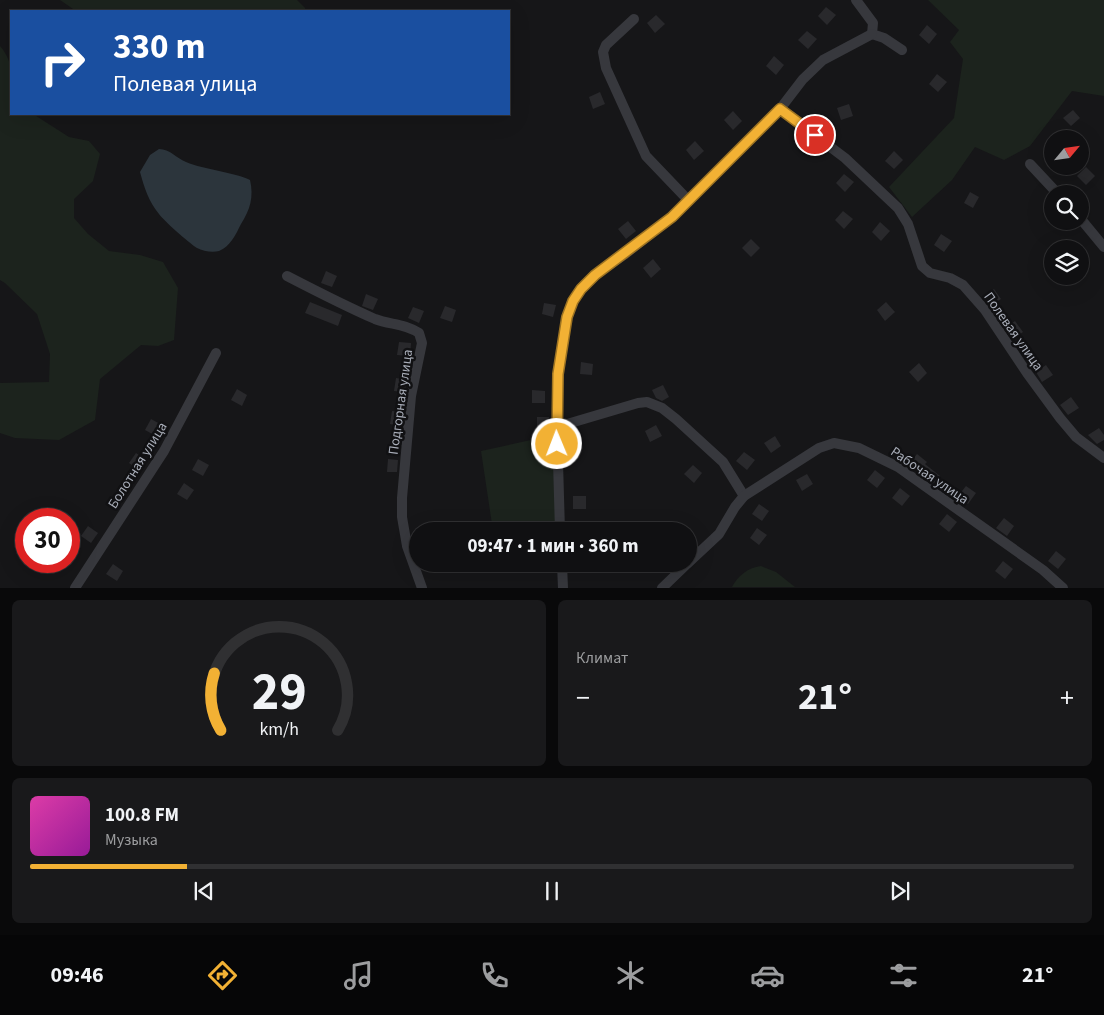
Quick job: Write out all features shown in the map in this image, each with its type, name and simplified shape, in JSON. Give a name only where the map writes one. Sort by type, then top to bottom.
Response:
[{"type":"street","points":[[856,0],[873,23],[872,34]]},
{"type":"street","points":[[634,19],[606,45],[603,52],[606,68],[646,156],[689,201]]},
{"type":"street","points":[[560,522],[557,427],[558,374],[567,317],[573,301],[581,289],[595,275],[665,222],[689,201],[780,109],[802,79],[823,60],[872,34],[884,38],[902,50]]},
{"type":"street","name":"Полевая улица","points":[[780,109],[845,158],[898,208],[908,224],[922,266],[930,273],[950,278],[963,285],[985,310],[1026,372],[1060,418],[1076,437],[1104,458]]},
{"type":"street","points":[[1030,164],[1050,185]]},
{"type":"street","points":[[1089,229],[1104,247]]},
{"type":"street","name":"Подгорная улица","points":[[287,276],[378,320],[401,324],[419,333],[422,343],[411,396],[402,517],[407,546],[422,588]]},
{"type":"street","name":"Болотная улица","points":[[75,588],[164,450],[216,354]]},
{"type":"street","points":[[557,427],[647,402],[662,408],[723,462],[744,496]]},
{"type":"street","name":"Рабочая улица","points":[[697,555],[719,534],[735,506],[744,496],[819,448],[834,443],[859,448],[898,467],[1043,570],[1063,588]]},
{"type":"street","points":[[562,572],[563,588]]},
{"type":"street","name":"Рабочая улица","points":[[662,588],[679,572]]},
{"type":"shaded area","points":[[60,0],[297,0],[305,8],[305,10],[75,10]]},
{"type":"shaded area","points":[[928,0],[1104,0],[1104,96],[1072,91],[1030,146],[1004,160],[975,147],[952,180],[912,217],[889,187],[954,118],[963,59],[950,42],[959,30]]},
{"type":"shaded area","points":[[0,46],[10,66],[10,115],[35,115],[69,137],[89,141],[100,154],[93,181],[74,199],[74,218],[88,234],[109,251],[140,255],[163,262],[178,288],[174,340],[158,346],[141,345],[100,379],[95,420],[59,440],[15,438],[0,433],[0,383],[49,382],[50,354],[37,314],[0,280]]},
{"type":"shaded area","points":[[159,149],[166,150],[194,165],[250,180],[252,192],[249,208],[235,236],[223,249],[211,252],[197,248],[171,227],[155,209],[147,194],[140,172],[150,155]]},
{"type":"shaded area","points":[[554,435],[556,522],[492,522],[481,451]]},
{"type":"shaded area","points":[[761,566],[776,572],[795,587],[732,587],[744,573]]},
{"type":"building","points":[[826,7],[836,15],[827,25],[818,16]]},
{"type":"building","points":[[656,15],[665,24],[655,33],[647,23]]},
{"type":"building","points":[[927,25],[937,34],[929,44],[919,35]]},
{"type":"building","points":[[807,31],[817,39],[808,49],[798,40]]},
{"type":"building","points":[[774,56],[784,65],[776,75],[766,66]]},
{"type":"building","points":[[937,74],[947,82],[938,92],[929,84]]},
{"type":"building","points":[[600,92],[605,104],[593,109],[589,97]]},
{"type":"building","points":[[849,104],[853,116],[841,120],[837,108]]},
{"type":"building","points":[[1073,110],[1080,118],[1071,126],[1063,118]]},
{"type":"building","points":[[733,111],[742,121],[733,130],[724,120]]},
{"type":"building","points":[[695,141],[704,151],[694,160],[686,150]]},
{"type":"building","points":[[894,151],[903,160],[894,169],[885,161]]},
{"type":"building","points":[[1089,170],[1095,176],[1086,185],[1077,176],[1089,175]]},
{"type":"building","points":[[844,174],[854,182],[845,192],[836,183]]},
{"type":"building","points":[[970,192],[979,197],[973,208],[964,203]]},
{"type":"building","points":[[843,211],[853,219],[844,229],[835,220]]},
{"type":"building","points":[[628,221],[636,231],[626,239],[618,229]]},
{"type":"building","points":[[880,222],[890,231],[881,241],[872,232]]},
{"type":"building","points":[[941,234],[952,241],[944,252],[934,245]]},
{"type":"building","points":[[751,239],[760,248],[751,257],[742,248]]},
{"type":"building","points":[[653,259],[661,269],[651,278],[643,268]]},
{"type":"building","points":[[326,271],[337,276],[332,287],[321,283]]},
{"type":"building","points":[[994,289],[1001,299],[990,306],[983,296]]},
{"type":"building","points":[[366,294],[378,299],[373,310],[362,306]]},
{"type":"building","points":[[310,302],[342,315],[338,326],[305,313]]},
{"type":"building","points":[[886,302],[895,312],[885,321],[877,310]]},
{"type":"building","points":[[544,303],[556,305],[553,317],[542,314]]},
{"type":"building","points":[[445,306],[456,310],[452,322],[440,318]]},
{"type":"building","points":[[413,307],[424,311],[419,323],[408,318]]},
{"type":"building","points":[[1015,321],[1023,332],[1013,339],[1005,328]]},
{"type":"building","points":[[399,342],[411,343],[410,356],[397,355]]},
{"type":"building","points":[[581,362],[593,364],[592,375],[580,374]]},
{"type":"building","points":[[919,363],[927,373],[918,382],[909,372]]},
{"type":"building","points":[[1046,365],[1053,375],[1042,382],[1036,372]]},
{"type":"building","points":[[396,378],[407,380],[405,392],[394,391]]},
{"type":"building","points":[[663,385],[669,397],[662,401],[656,398],[652,390]]},
{"type":"building","points":[[237,389],[247,395],[242,406],[231,400]]},
{"type":"building","points":[[532,390],[545,391],[545,403],[532,403]]},
{"type":"building","points":[[1071,397],[1079,408],[1068,415],[1060,405]]},
{"type":"building","points":[[392,411],[403,412],[401,426],[390,424]]},
{"type":"building","points":[[537,417],[549,417],[549,429],[537,430]]},
{"type":"building","points":[[151,419],[162,425],[156,436],[145,430]]},
{"type":"building","points":[[656,425],[662,436],[650,442],[645,431]]},
{"type":"building","points":[[1099,428],[1104,435],[1104,440],[1097,444],[1088,435]]},
{"type":"building","points":[[775,436],[781,446],[771,453],[764,443]]},
{"type":"building","points":[[744,452],[755,460],[747,470],[736,461]]},
{"type":"building","points":[[136,453],[146,460],[139,470],[129,463]]},
{"type":"building","points":[[917,454],[927,462],[925,464],[940,476],[933,484],[909,464]]},
{"type":"building","points":[[198,459],[209,465],[203,476],[192,470]]},
{"type":"building","points":[[388,459],[398,460],[397,472],[387,472]]},
{"type":"building","points":[[693,465],[702,473],[694,483],[684,474]]},
{"type":"building","points":[[875,470],[885,478],[877,488],[867,480]]},
{"type":"building","points":[[807,474],[813,484],[802,491],[796,480]]},
{"type":"building","points":[[184,483],[194,490],[187,500],[177,494]]},
{"type":"building","points":[[966,486],[976,493],[968,504],[958,496]]},
{"type":"building","points":[[900,488],[910,496],[902,506],[892,498]]},
{"type":"building","points":[[573,496],[586,496],[586,509],[573,509]]},
{"type":"building","points":[[759,504],[769,511],[762,521],[752,514]]},
{"type":"building","points":[[947,514],[957,522],[949,532],[939,524]]},
{"type":"building","points":[[1004,518],[1014,526],[1007,536],[996,528]]},
{"type":"building","points":[[88,526],[98,533],[91,543],[81,536]]},
{"type":"building","points":[[757,528],[767,535],[759,545],[750,538]]},
{"type":"building","points":[[1056,551],[1066,559],[1058,569],[1048,561]]},
{"type":"building","points":[[1003,561],[1013,569],[1005,579],[995,571]]},
{"type":"building","points":[[113,564],[123,571],[117,581],[106,574]]},
{"type":"route","points":[[557,444],[558,374],[567,317],[573,301],[581,289],[595,275],[672,217],[780,109],[815,135]]}]
